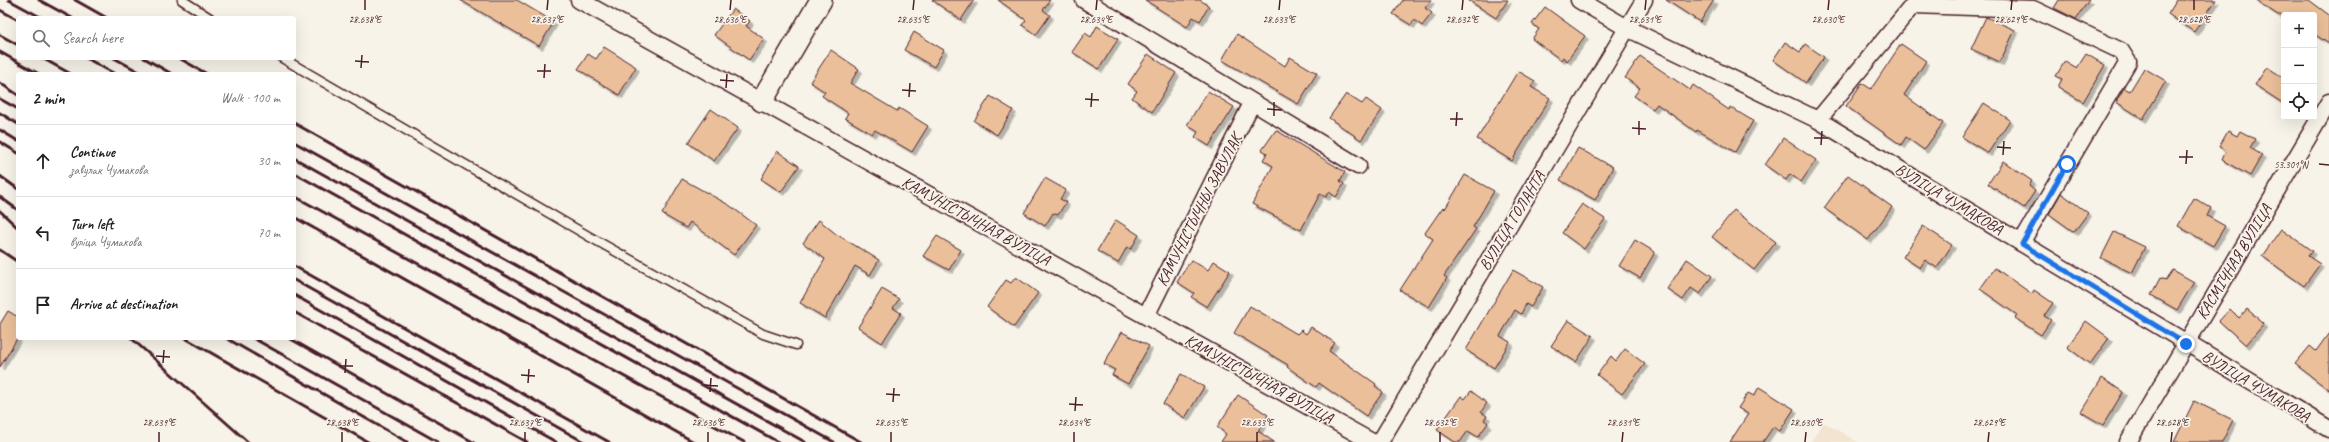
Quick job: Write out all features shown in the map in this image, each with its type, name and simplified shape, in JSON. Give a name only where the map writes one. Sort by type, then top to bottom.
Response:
[{"type":"street","name":"КАМУНІСТЫЧНАЯ ВУЛІЦА","points":[[580,0],[1372,442]]},
{"type":"street","points":[[762,101],[821,0]]},
{"type":"street","points":[[1084,0],[1358,166]]},
{"type":"street","name":"ВУЛІЦА ЧУМАКОВА","points":[[1579,0],[1627,28],[1818,120],[2186,344],[2329,429]]},
{"type":"street","name":"ВУЛІЦА ГОЛАНТА","points":[[1380,442],[1644,0]]},
{"type":"street","points":[[1818,120],[1913,5],[2033,9],[2121,51],[2128,62],[2022,244]]},
{"type":"street","name":"КАСМІЧНАЯ ВУЛІЦА","points":[[2128,442],[2329,102]]},
{"type":"street","name":"КАМУНІСТЫЧНЫ ЗАВУЛАК","points":[[1146,316],[1252,103]]},
{"type":"lane","points":[[182,0],[207,16]]},
{"type":"lane","points":[[285,60],[590,238],[763,334],[796,345]]},
{"type":"shaded area","points":[[1823,422],[1858,442],[1811,442]]},
{"type":"building","points":[[460,0],[517,0],[554,22],[539,46]]},
{"type":"building","points":[[932,0],[974,0],[961,20]]},
{"type":"building","points":[[998,0],[1050,0],[1043,10],[1050,15],[1036,35],[1022,25],[1026,20]]},
{"type":"building","points":[[1145,0],[1200,0],[1209,6],[1200,21],[1193,17],[1187,27]]},
{"type":"building","points":[[1403,0],[1431,0],[1425,8],[1432,13],[1422,26],[1414,20],[1411,25],[1393,14]]},
{"type":"building","points":[[1468,0],[1508,0],[1496,18]]},
{"type":"building","points":[[1666,0],[1714,0],[1700,22]]},
{"type":"building","points":[[2059,0],[2089,0],[2076,19],[2054,8]]},
{"type":"building","points":[[2177,0],[2216,0],[2194,32],[2168,14]]},
{"type":"building","points":[[2255,0],[2309,0],[2329,15],[2329,44],[2317,36],[2317,12],[2281,12],[2281,15],[2278,15]]},
{"type":"building","points":[[1545,7],[1585,36],[1567,61],[1563,57],[1561,60],[1532,39],[1539,29],[1532,24]]},
{"type":"building","points":[[733,9],[750,21],[746,26],[764,39],[749,60],[714,35]]},
{"type":"building","points":[[1986,17],[2015,30],[2000,62],[1971,49]]},
{"type":"building","points":[[1097,26],[1118,39],[1099,69],[1072,52],[1085,33],[1091,37]]},
{"type":"building","points":[[914,32],[944,50],[934,67],[904,50]]},
{"type":"building","points":[[1237,34],[1285,66],[1290,57],[1317,73],[1298,104],[1222,60]]},
{"type":"building","points":[[1785,42],[1800,52],[1805,44],[1824,57],[1806,83],[1773,60]]},
{"type":"building","points":[[1901,44],[1926,61],[1904,95],[1943,123],[1924,150],[1906,137],[1901,145],[1846,106],[1862,83],[1871,89]]},
{"type":"building","points":[[604,47],[636,67],[619,95],[578,69],[588,54],[596,59]]},
{"type":"building","points":[[831,50],[859,69],[850,83],[897,111],[899,108],[928,126],[912,152],[875,130],[872,134],[845,118],[848,113],[822,96],[825,92],[810,82]]},
{"type":"building","points":[[1148,54],[1176,73],[1152,112],[1132,98],[1137,91],[1128,84]]},
{"type":"building","points":[[2086,54],[2105,65],[2083,102],[2058,87],[2062,79],[2056,76],[2065,61],[2077,68]]},
{"type":"building","points":[[1640,56],[1690,90],[1693,85],[1729,110],[1730,107],[1753,121],[1735,152],[1697,130],[1696,132],[1657,104],[1653,109],[1634,96],[1640,88],[1625,78]]},
{"type":"building","points":[[2267,67],[2281,76],[2281,102],[2255,85]]},
{"type":"building","points":[[2144,68],[2166,81],[2143,119],[2116,102],[2124,88],[2130,91]]},
{"type":"building","points":[[1518,71],[1535,81],[1531,87],[1550,98],[1512,161],[1477,139]]},
{"type":"building","points":[[1208,91],[1234,107],[1209,146],[1195,137],[1198,132],[1187,125]]},
{"type":"building","points":[[1346,94],[1362,104],[1366,99],[1382,110],[1361,140],[1329,118]]},
{"type":"building","points":[[990,96],[1013,110],[997,135],[974,121]]},
{"type":"building","points":[[1984,103],[2010,120],[1988,153],[1962,137]]},
{"type":"building","points":[[711,109],[738,128],[714,161],[688,143]]},
{"type":"building","points":[[1276,130],[1345,172],[1340,181],[1344,184],[1336,197],[1329,192],[1326,197],[1320,194],[1301,230],[1252,204],[1273,166],[1263,160],[1267,153],[1262,150]]},
{"type":"building","points":[[2228,131],[2237,136],[2240,131],[2255,139],[2250,148],[2262,155],[2250,176],[2222,160],[2226,151],[2219,147]]},
{"type":"building","points":[[1783,138],[1816,160],[1801,182],[1790,174],[1786,180],[1765,165]]},
{"type":"building","points":[[1578,148],[1613,167],[1595,200],[1560,180]]},
{"type":"building","points":[[777,151],[799,166],[781,192],[761,179]]},
{"type":"building","points":[[2003,161],[2032,181],[2029,186],[2035,191],[2024,208],[1988,184]]},
{"type":"building","points":[[1465,175],[1494,191],[1473,227],[1476,229],[1444,276],[1447,278],[1429,307],[1400,290],[1433,239],[1425,233],[1443,207],[1445,209]]},
{"type":"building","points":[[1848,175],[1892,207],[1868,240],[1824,208]]},
{"type":"building","points":[[1045,178],[1066,190],[1060,199],[1066,202],[1058,215],[1053,213],[1045,226],[1024,213]]},
{"type":"building","points":[[682,179],[729,205],[756,225],[734,255],[690,222],[686,228],[662,214]]},
{"type":"building","points":[[2061,193],[2088,213],[2074,232],[2049,214]]},
{"type":"building","points":[[2194,198],[2211,208],[2207,216],[2225,226],[2213,246],[2178,226]]},
{"type":"building","points":[[1582,204],[1605,219],[1584,249],[1562,233]]},
{"type":"building","points":[[1734,210],[1776,242],[1754,270],[1712,237]]},
{"type":"building","points":[[819,220],[836,234],[879,260],[870,275],[855,266],[825,318],[800,303],[825,259],[803,243]]},
{"type":"building","points":[[1116,220],[1139,235],[1131,249],[1127,247],[1118,263],[1097,251]]},
{"type":"building","points":[[1923,226],[1952,245],[1937,268],[1925,260],[1920,268],[1903,257]]},
{"type":"building","points":[[2281,229],[2312,251],[2308,256],[2320,264],[2304,286],[2262,256]]},
{"type":"building","points":[[2114,232],[2145,247],[2132,273],[2101,258]]},
{"type":"building","points":[[937,236],[961,250],[949,270],[923,256]]},
{"type":"building","points":[[1635,240],[1655,252],[1640,278],[1619,266]]},
{"type":"building","points":[[1687,259],[1712,276],[1700,294],[1691,288],[1683,300],[1667,289]]},
{"type":"building","points":[[1191,260],[1208,270],[1214,261],[1230,271],[1207,307],[1191,297],[1194,293],[1177,282]]},
{"type":"building","points":[[1995,268],[2032,294],[2034,290],[2053,303],[2044,316],[2051,320],[2041,335],[2015,318],[2017,315],[1980,289]]},
{"type":"building","points":[[1513,270],[1543,287],[1531,307],[1526,304],[1521,314],[1515,310],[1500,336],[1510,342],[1494,368],[1466,350]]},
{"type":"building","points":[[2173,270],[2194,282],[2177,310],[2151,295],[2160,278],[2166,280]]},
{"type":"building","points":[[1016,277],[1038,293],[1014,327],[987,307],[1006,280],[1011,283]]},
{"type":"building","points":[[882,289],[899,299],[893,308],[901,313],[882,343],[858,327]]},
{"type":"building","points":[[1250,306],[1297,334],[1301,330],[1306,334],[1311,327],[1335,343],[1329,351],[1376,384],[1375,386],[1383,392],[1366,416],[1319,383],[1316,387],[1287,367],[1288,365],[1234,333]]},
{"type":"building","points":[[2230,309],[2239,318],[2247,309],[2264,324],[2246,345],[2219,321]]},
{"type":"building","points":[[8,311],[16,316],[16,340],[0,367],[0,324]]},
{"type":"building","points":[[1568,320],[1593,336],[1576,362],[1551,346]]},
{"type":"building","points":[[2086,321],[2109,338],[2090,364],[2067,347]]},
{"type":"building","points":[[1122,332],[1149,346],[1128,384],[1112,375],[1115,370],[1104,364]]},
{"type":"building","points":[[2329,333],[2329,390],[2295,364],[2310,346],[2316,351]]},
{"type":"building","points":[[1625,349],[1645,364],[1622,394],[1597,375],[1611,356],[1616,361]]},
{"type":"building","points":[[1181,374],[1204,387],[1185,418],[1163,404]]},
{"type":"building","points":[[2102,378],[2123,392],[2103,425],[2081,412]]},
{"type":"building","points":[[1759,387],[1794,409],[1780,431],[1773,427],[1763,442],[1730,442],[1748,414],[1738,408],[1748,393],[1754,396]]},
{"type":"building","points":[[1471,391],[1487,403],[1481,412],[1487,416],[1484,420],[1488,423],[1478,437],[1468,431],[1460,442],[1455,442],[1437,430],[1461,396],[1465,399]]},
{"type":"building","points":[[1238,395],[1268,415],[1258,431],[1274,442],[1221,442],[1226,434],[1217,427]]},
{"type":"building","points":[[2194,401],[2233,420],[2222,442],[2174,442]]},
{"type":"railway","points":[[9,0],[38,16]]},
{"type":"railway","points":[[39,0],[68,16]]},
{"type":"railway","points":[[75,0],[103,16]]},
{"type":"railway","points":[[0,10],[16,19]]},
{"type":"railway","points":[[0,35],[16,44]]},
{"type":"railway","points":[[0,52],[35,72]]},
{"type":"railway","points":[[46,60],[67,72]]},
{"type":"railway","points":[[90,60],[111,72]]},
{"type":"railway","points":[[118,60],[139,72]]},
{"type":"railway","points":[[148,60],[168,72]]},
{"type":"railway","points":[[182,60],[204,72]]},
{"type":"railway","points":[[0,83],[16,94]]},
{"type":"railway","points":[[0,99],[16,108]]},
{"type":"railway","points":[[0,113],[16,123]]},
{"type":"railway","points":[[296,124],[861,442]]},
{"type":"railway","points":[[0,130],[16,140]]},
{"type":"railway","points":[[0,142],[16,152]]},
{"type":"railway","points":[[296,143],[834,442]]},
{"type":"railway","points":[[296,159],[805,442]]},
{"type":"railway","points":[[296,174],[778,442]]},
{"type":"railway","points":[[0,176],[16,188]]},
{"type":"railway","points":[[0,197],[16,209]]},
{"type":"railway","points":[[296,197],[744,442]]},
{"type":"railway","points":[[0,211],[16,226]]},
{"type":"railway","points":[[296,218],[694,442]]},
{"type":"railway","points":[[0,250],[16,261]]},
{"type":"railway","points":[[296,267],[609,442]]},
{"type":"railway","points":[[296,281],[584,442]]},
{"type":"railway","points":[[296,296],[556,442]]},
{"type":"railway","points":[[296,313],[527,442]]},
{"type":"railway","points":[[133,340],[248,442]]},
{"type":"railway","points":[[189,340],[368,442]]},
{"type":"railway","points":[[229,340],[407,442]]},
{"type":"railway","points":[[257,340],[438,442]]},
{"type":"railway","points":[[293,340],[473,442]]},
{"type":"route","points":[[2067,164],[2022,244],[2186,344]]}]
